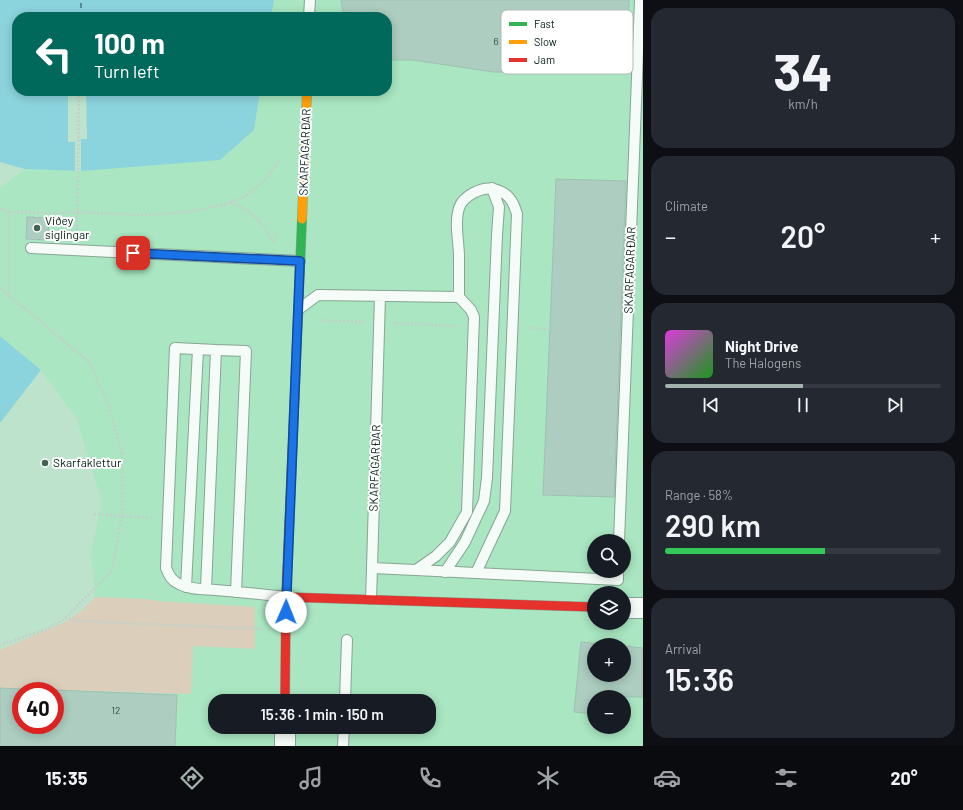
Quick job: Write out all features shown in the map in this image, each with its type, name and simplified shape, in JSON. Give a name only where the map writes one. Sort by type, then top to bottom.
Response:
[{"type":"street","name":"SKARFAGARÐAR","points":[[285,694],[286,597],[307,96]]},
{"type":"street","points":[[286,597],[587,607]]},
{"type":"street","points":[[631,608],[643,608]]},
{"type":"street","points":[[285,734],[285,746]]},
{"type":"lane","points":[[309,12],[310,0]]},
{"type":"lane","name":"SKARFAGARÐAR","points":[[619,534],[640,0]]},
{"type":"lane","points":[[445,572],[465,542],[484,502],[487,478],[499,207],[492,188]]},
{"type":"lane","points":[[416,570],[436,556],[450,542],[467,512],[474,317],[471,310],[459,297],[457,221],[459,206],[468,197],[478,190],[492,188],[504,192],[514,201],[518,214],[505,511],[476,573]]},
{"type":"lane","points":[[31,248],[300,261]]},
{"type":"lane","points":[[299,309],[318,295],[459,297]]},
{"type":"lane","name":"SKARFAGARÐAR","points":[[371,599],[380,296]]},
{"type":"lane","points":[[236,592],[246,351],[175,348],[166,568],[170,578],[186,587],[206,589],[236,592],[286,597]]},
{"type":"lane","points":[[186,587],[198,349]]},
{"type":"lane","points":[[206,589],[216,350]]},
{"type":"lane","points":[[372,568],[618,580],[618,578]]},
{"type":"lane","points":[[345,694],[347,640]]},
{"type":"lane","points":[[343,746],[344,734]]},
{"type":"path","points":[[77,250],[79,96]]},
{"type":"path","points":[[0,209],[9,212],[78,212],[142,215],[188,212],[230,202],[244,197],[266,179],[280,161],[282,155]]},
{"type":"path","points":[[230,202],[241,206],[265,226],[273,242]]},
{"type":"path","points":[[9,212],[9,296]]},
{"type":"path","points":[[0,288],[89,362],[108,404],[122,453],[122,515],[112,571],[65,618],[47,629],[0,644]]},
{"type":"path","points":[[318,328],[319,320],[474,326]]},
{"type":"path","points":[[513,328],[550,329]]},
{"type":"path","points":[[94,514],[168,519]]},
{"type":"path","points":[[65,618],[77,621],[263,629]]},
{"type":"shaded area","points":[[274,0],[643,0],[643,746],[0,746],[0,688],[12,688],[12,734],[64,734],[64,690],[190,694],[193,646],[255,649],[255,607],[95,597],[91,552],[102,502],[76,417],[41,370],[0,336],[0,188],[25,169],[81,171],[254,130],[259,96],[392,96],[392,12],[272,12]]},
{"type":"shaded area","points":[[95,597],[148,599],[157,601],[255,607],[255,649],[193,646],[191,694],[64,690],[64,682],[12,682],[12,688],[0,688],[0,650],[63,623],[81,611]]},
{"type":"water","points":[[0,0],[274,0],[272,12],[12,12],[12,96],[259,96],[254,130],[220,160],[81,171],[25,169],[0,162]]},
{"type":"water","points":[[0,336],[41,370],[0,423]]},
{"type":"pier","points":[[68,96],[86,96],[87,139],[81,139],[81,171],[75,171],[75,142],[68,142]]},
{"type":"building","points":[[341,0],[629,0],[629,10],[501,10],[501,72],[413,60],[392,60],[392,12],[343,12]]},
{"type":"building","points":[[556,179],[626,181],[614,497],[543,495]]},
{"type":"building","name":"Viðey siglingar","points":[[27,217],[49,218],[48,240],[26,239]]},
{"type":"building","points":[[581,642],[587,643],[587,682],[631,682],[631,647],[643,648],[643,697],[631,697],[631,690],[587,690],[587,713],[574,712]]},
{"type":"building","points":[[0,688],[12,689],[12,734],[64,734],[64,690],[177,695],[175,746],[0,746]]},
{"type":"ferry route","points":[[81,0],[81,12]]},
{"type":"traffic: fast","points":[[295,389],[302,219]]},
{"type":"traffic: slow","points":[[302,219],[307,96]]},
{"type":"traffic: jam","points":[[285,694],[286,597],[295,389]]},
{"type":"traffic: jam","points":[[286,597],[587,607]]},
{"type":"place","name":"Viðey siglingar","points":[[37,228]]},
{"type":"place","name":"Skarfaklettur","points":[[45,463]]},
{"type":"route","points":[[133,253],[300,261],[286,612]]}]
